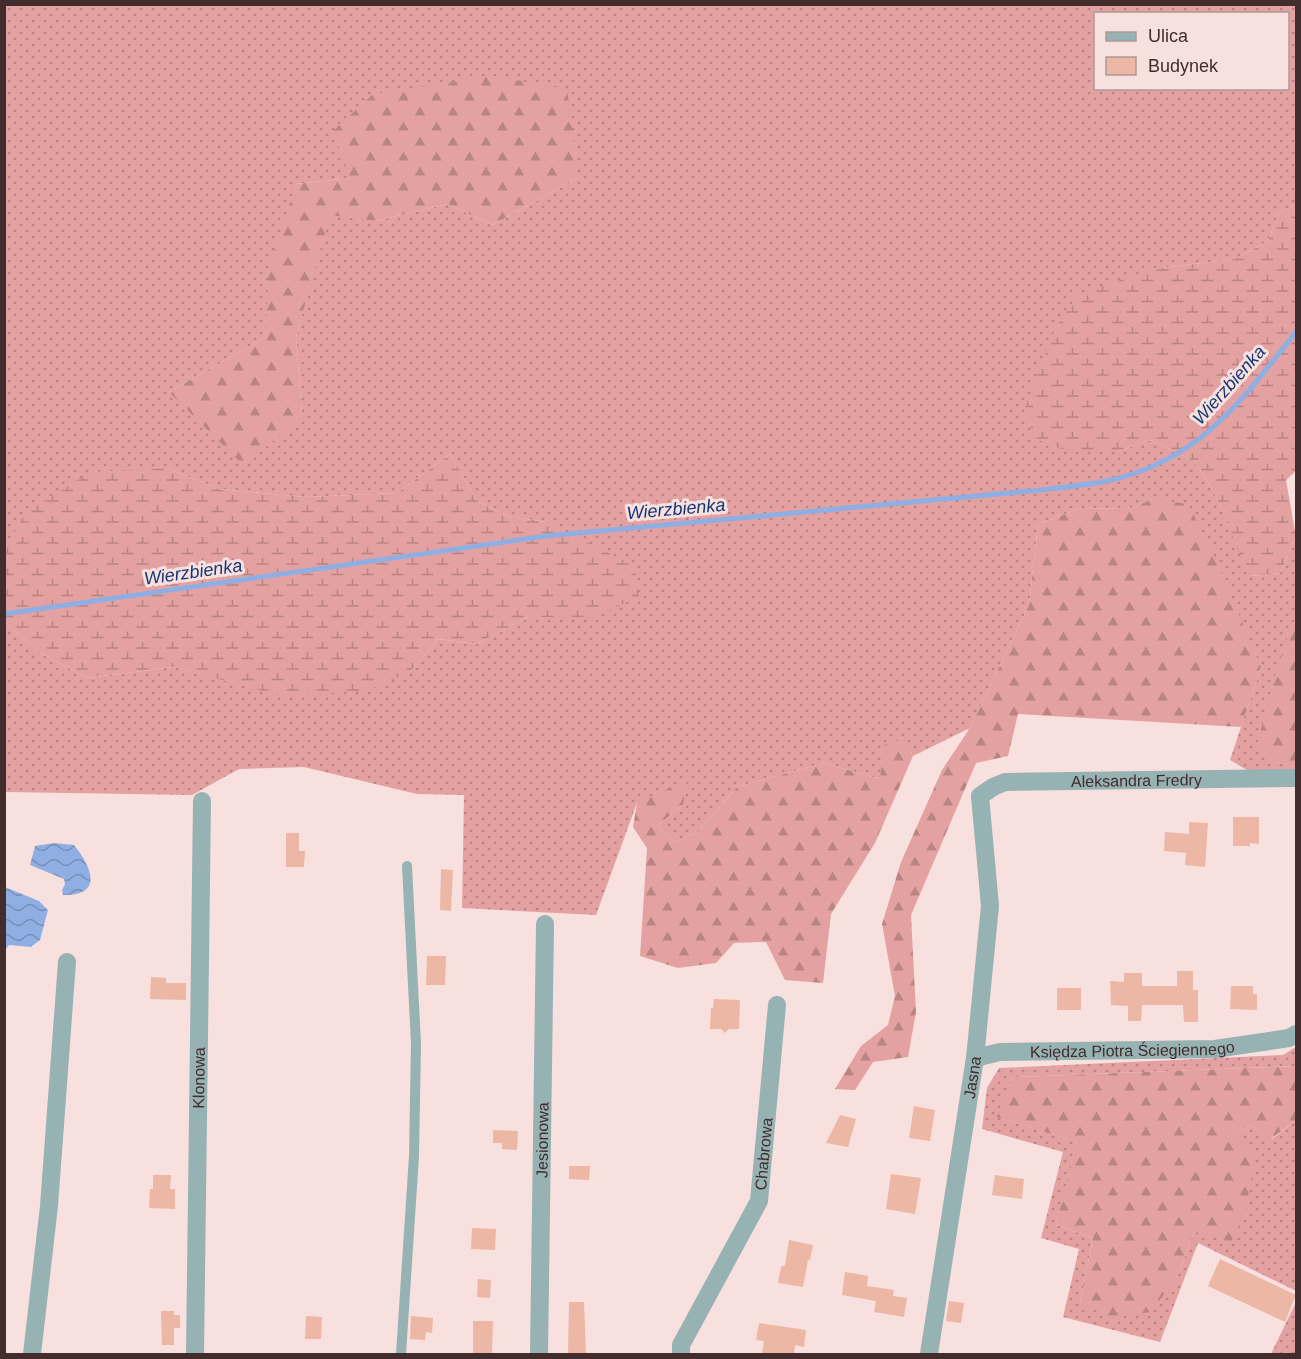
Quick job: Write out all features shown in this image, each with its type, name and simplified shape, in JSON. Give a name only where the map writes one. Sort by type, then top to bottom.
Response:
[{"type":"street","name":"Aleksandra Fredry","points":[[980,796],[1005,782],[1296,778]]},
{"type":"street","name":"Jasna","points":[[929,1354],[975,1058],[990,906],[980,796]]},
{"type":"street","name":"Klonowa","points":[[195,1354],[202,801]]},
{"type":"street","name":"Jesionowa","points":[[540,1354],[544,924]]},
{"type":"street","points":[[32,1354],[50,1206],[67,962]]},
{"type":"street","name":"Chabrowa","points":[[681,1354],[681,1345],[759,1201],[777,1005]]},
{"type":"street","name":"Księdza Piotra Ściegiennego","points":[[975,1058],[1000,1052],[1215,1049],[1293,1036]]},
{"type":"lane","points":[[401,1354],[414,1156],[416,1055],[407,866]]},
{"type":"green space","points":[[5,5],[1296,5],[1296,204],[1279,213],[1268,241],[1235,259],[1153,269],[1116,452],[1151,440],[1194,461],[1215,494],[1250,576],[1280,573],[1296,537],[1296,621],[1292,623],[1276,762],[1296,767],[1296,778],[1262,779],[1230,760],[1261,667],[1153,499],[1128,509],[1082,508],[1038,524],[1029,605],[970,728],[913,756],[904,738],[880,779],[824,763],[737,787],[698,832],[675,842],[658,825],[683,805],[637,803],[596,915],[462,908],[464,795],[417,794],[304,767],[239,769],[192,795],[5,792],[5,623],[42,654],[87,678],[174,667],[224,680],[410,672],[438,639],[477,644],[528,617],[593,617],[546,522],[508,516],[477,501],[450,454],[397,493],[305,497],[219,489],[166,468],[5,548]],"holes":[[[350,178],[578,178],[492,225],[448,204],[375,221],[329,214],[296,337],[302,416],[169,392],[266,337],[296,184]]]},
{"type":"green space","points":[[493,76],[567,89],[578,178],[492,225],[448,204],[375,221],[330,215],[296,337],[302,416],[244,466],[169,392],[266,337],[268,273],[296,184],[350,178],[333,131],[373,94]]},
{"type":"green space","points":[[1296,204],[1296,471],[1286,480],[1296,537],[1280,573],[1249,576],[1215,494],[1194,461],[1151,440],[1116,452],[1068,451],[1033,438],[1025,408],[1054,331],[1077,295],[1153,269],[1235,259],[1268,241],[1279,213]]},
{"type":"green space","points":[[450,454],[477,501],[508,516],[546,522],[635,566],[639,597],[593,617],[528,617],[477,644],[438,639],[410,672],[369,690],[284,697],[174,667],[87,678],[42,654],[5,623],[5,548],[25,514],[90,472],[166,468],[219,489],[305,497],[397,493]]},
{"type":"green space","points":[[1153,499],[1188,504],[1213,553],[1261,667],[1241,727],[1018,714],[1008,756],[976,763],[911,915],[916,1012],[908,1057],[873,1062],[855,1090],[835,1089],[861,1046],[888,1025],[895,996],[882,924],[901,862],[942,770],[970,728],[1029,605],[1038,524],[1082,508],[1128,509]]},
{"type":"green space","points":[[1296,621],[1296,767],[1276,762],[1257,745],[1274,679],[1292,623]]},
{"type":"green space","points":[[905,738],[913,756],[875,843],[831,914],[823,983],[785,980],[766,942],[734,943],[716,963],[678,968],[640,956],[647,848],[633,827],[637,803],[687,780],[683,805],[658,825],[675,842],[698,832],[737,787],[824,763],[880,779],[884,745]]},
{"type":"green space","points":[[1296,1047],[1296,1066],[1013,1077],[998,1117],[1078,1142],[1056,1225],[1093,1238],[1080,1302],[1177,1278],[1235,1135],[1249,1125],[1272,1139],[1296,1120],[1296,1291],[1198,1243],[1160,1342],[1063,1317],[1079,1249],[1041,1238],[1063,1152],[982,1129],[987,1088],[999,1068],[1283,1055]]},
{"type":"green space","points":[[1296,1066],[1296,1120],[1271,1139],[1249,1125],[1235,1135],[1255,1158],[1245,1214],[1231,1242],[1194,1232],[1177,1278],[1150,1312],[1113,1318],[1080,1302],[1093,1238],[1056,1225],[1077,1142],[997,1117],[1013,1077]]},
{"type":"green space","points":[[1296,1302],[1296,1354],[1271,1354]]},
{"type":"water","points":[[54,843],[74,845],[86,862],[91,879],[85,891],[63,895],[64,879],[30,865],[35,846]]},
{"type":"water","points":[[5,887],[39,901],[48,910],[40,940],[31,947],[9,945],[5,950]]},
{"type":"building","points":[[1233,817],[1259,817],[1259,844],[1233,846]]},
{"type":"building","points":[[1189,822],[1208,823],[1205,867],[1185,865],[1186,853],[1164,851],[1165,832],[1189,834]]},
{"type":"building","points":[[286,833],[299,833],[299,851],[305,851],[304,867],[286,867]]},
{"type":"building","points":[[441,869],[453,870],[451,911],[440,910]]},
{"type":"building","points":[[427,956],[446,956],[445,985],[426,985]]},
{"type":"building","points":[[1177,971],[1193,971],[1193,990],[1198,990],[1198,1022],[1184,1022],[1183,1005],[1142,1005],[1141,1021],[1128,1021],[1128,1006],[1111,1005],[1110,981],[1124,982],[1124,973],[1142,973],[1142,986],[1177,986]]},
{"type":"building","points":[[151,977],[166,978],[166,983],[186,983],[186,1000],[150,999]]},
{"type":"building","points":[[1231,986],[1253,986],[1253,994],[1257,994],[1257,1010],[1230,1009]]},
{"type":"building","points":[[1057,988],[1081,988],[1081,1010],[1057,1010]]},
{"type":"building","points":[[714,999],[740,1000],[739,1029],[729,1029],[725,1033],[721,1029],[710,1029]]},
{"type":"building","points":[[914,1106],[935,1110],[930,1141],[909,1138]]},
{"type":"building","points":[[840,1115],[856,1119],[848,1147],[826,1143]]},
{"type":"building","points":[[493,1130],[518,1131],[517,1150],[502,1149],[502,1143],[493,1143]]},
{"type":"building","points":[[569,1166],[590,1166],[589,1180],[569,1179]]},
{"type":"building","points":[[891,1174],[921,1178],[915,1214],[886,1209]]},
{"type":"building","points":[[153,1175],[171,1175],[170,1189],[175,1189],[175,1209],[149,1208]]},
{"type":"building","points":[[995,1175],[1024,1179],[1022,1199],[992,1195]]},
{"type":"building","points":[[472,1228],[496,1229],[495,1250],[471,1249]]},
{"type":"building","points":[[789,1240],[813,1245],[803,1287],[778,1283],[781,1267],[785,1265]]},
{"type":"building","points":[[1220,1259],[1296,1295],[1285,1322],[1208,1286]]},
{"type":"building","points":[[845,1272],[868,1276],[867,1286],[894,1290],[893,1296],[907,1298],[904,1317],[874,1312],[876,1301],[842,1295]]},
{"type":"building","points":[[478,1279],[491,1280],[490,1298],[477,1297]]},
{"type":"building","points":[[949,1301],[964,1303],[961,1323],[946,1321]]},
{"type":"building","points":[[569,1302],[584,1302],[586,1354],[568,1354]]},
{"type":"building","points":[[161,1311],[174,1311],[174,1315],[180,1315],[180,1328],[174,1328],[174,1345],[162,1345]]},
{"type":"building","points":[[306,1316],[322,1317],[321,1339],[305,1339]]},
{"type":"building","points":[[411,1316],[433,1318],[432,1333],[426,1332],[425,1340],[410,1339]]},
{"type":"building","points":[[473,1321],[493,1321],[492,1354],[473,1354]]},
{"type":"building","points":[[759,1323],[806,1330],[804,1347],[795,1345],[794,1354],[762,1354],[764,1341],[756,1340]]},
{"type":"waterway","name":"Wierzbienka","points":[[4,614],[546,536],[1030,491],[1107,481],[1168,459],[1216,425],[1256,382],[1296,332]]}]
